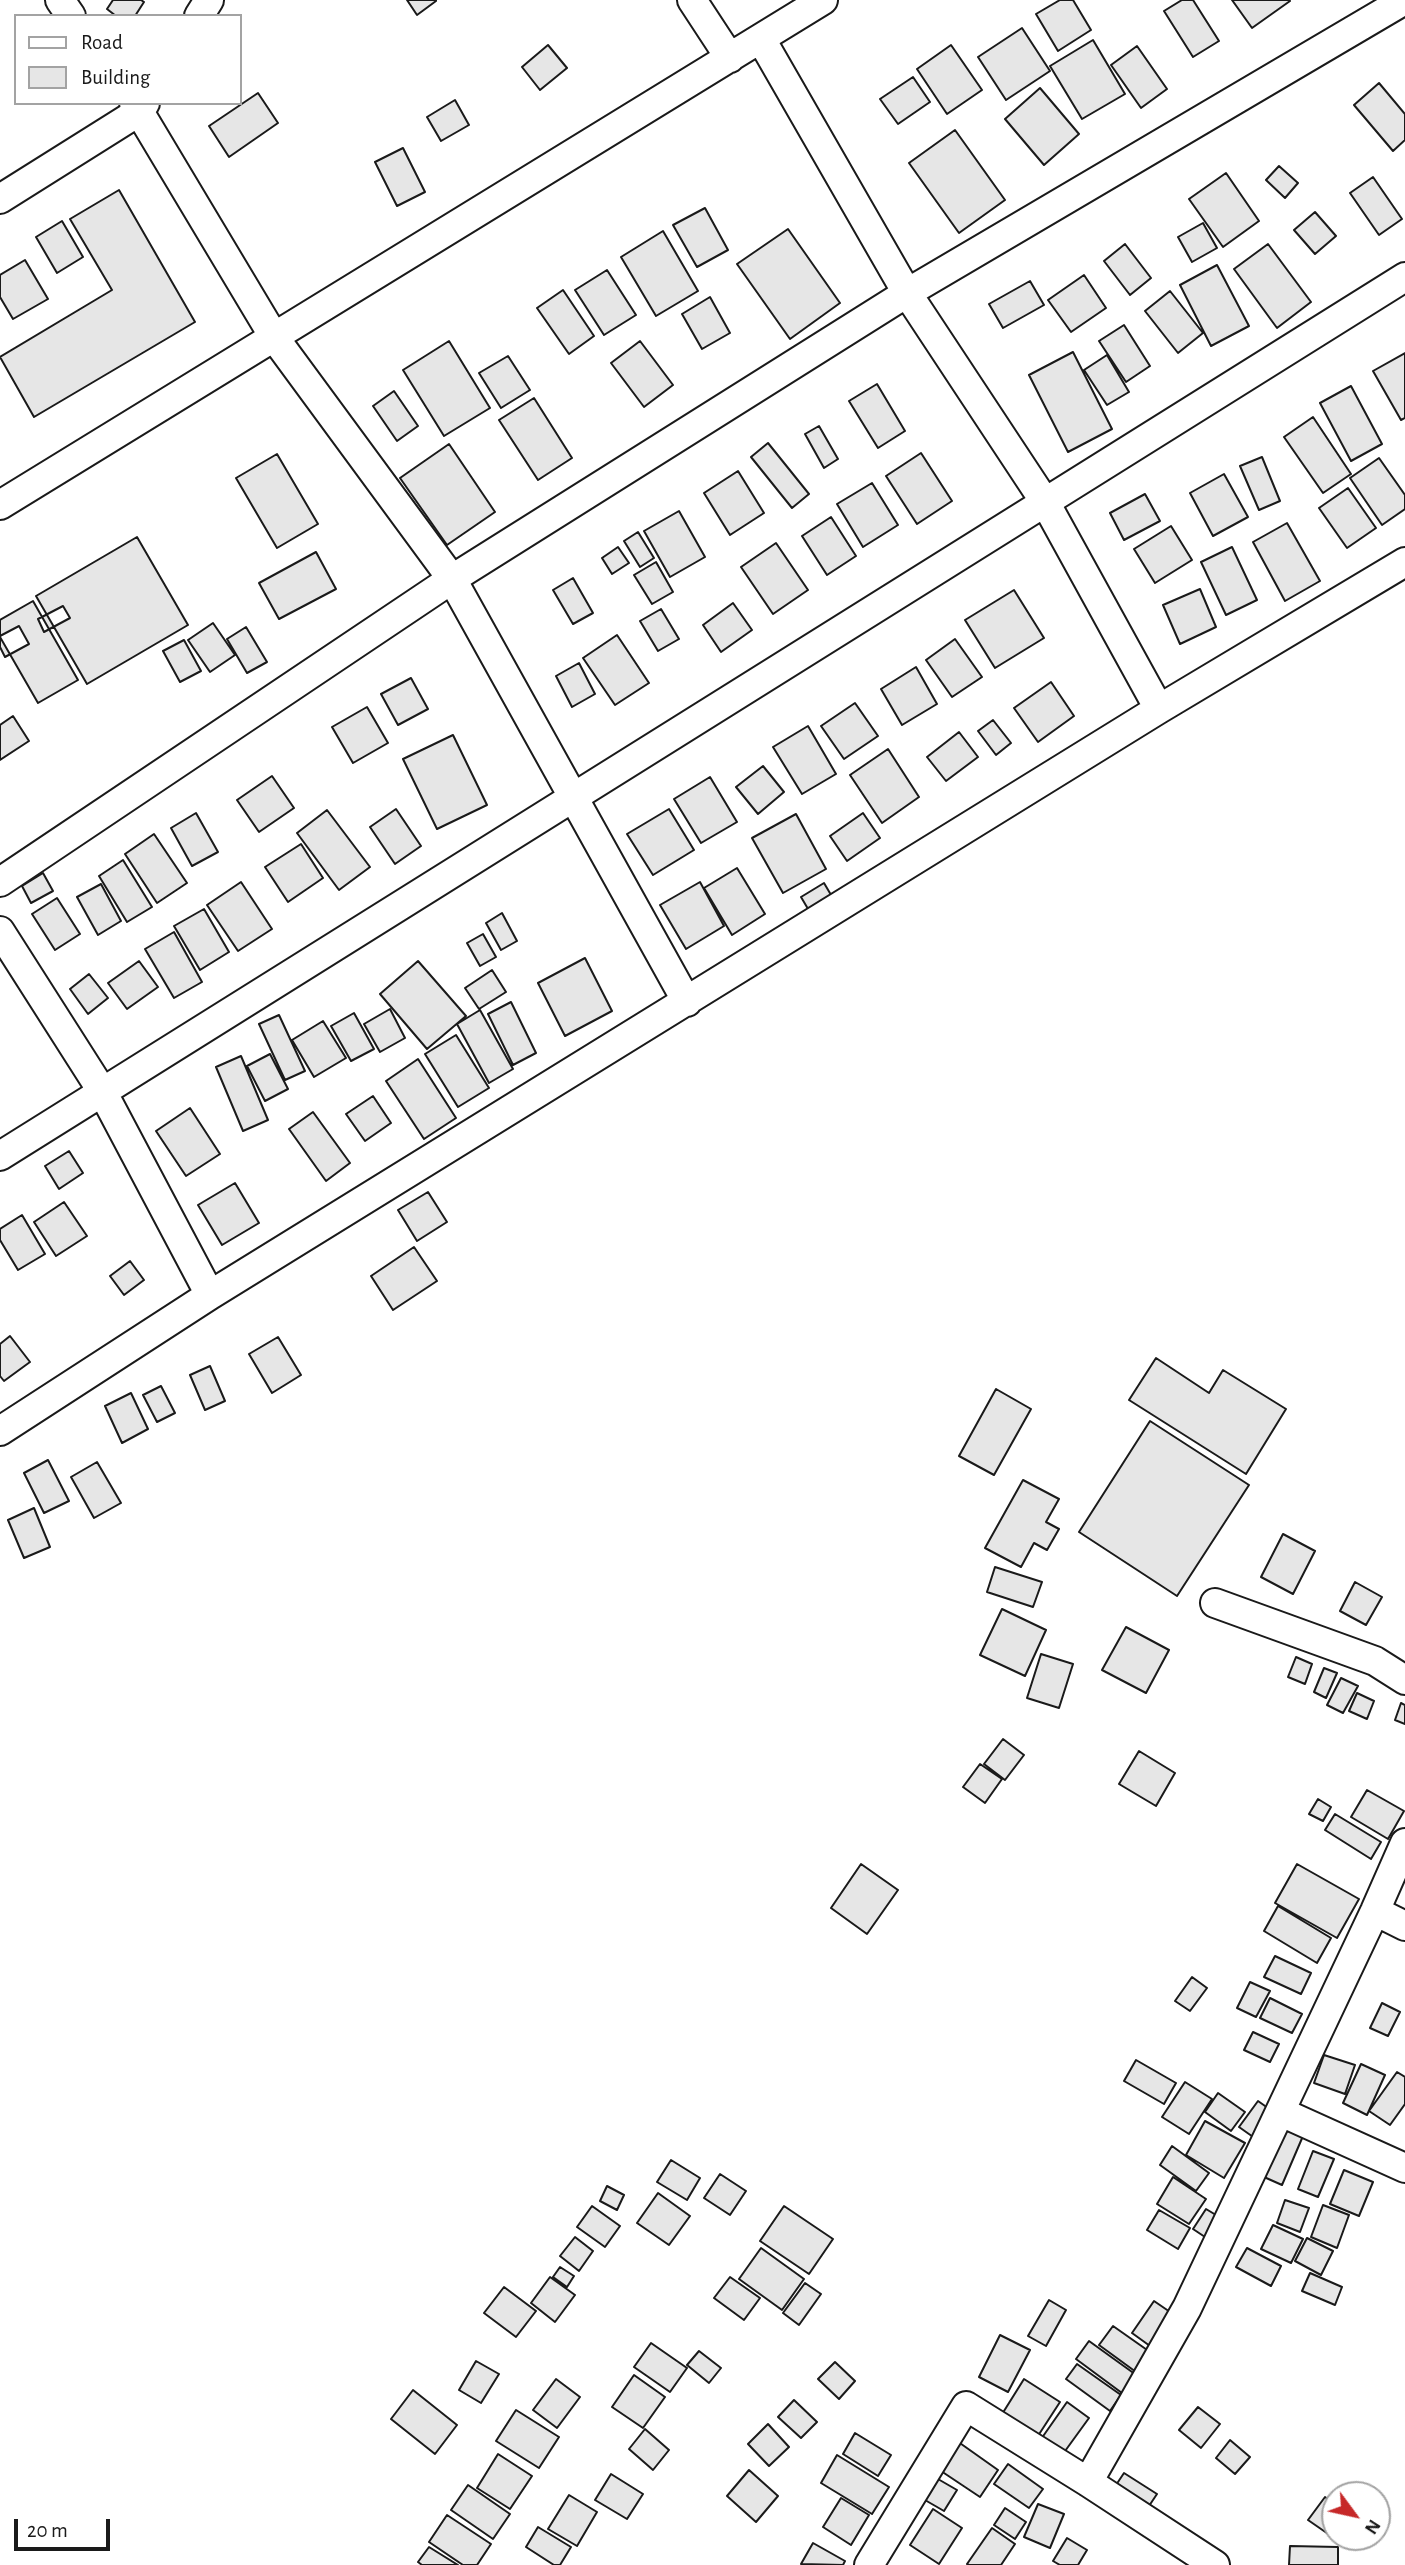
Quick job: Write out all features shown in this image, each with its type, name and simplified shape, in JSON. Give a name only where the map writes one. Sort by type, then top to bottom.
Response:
[{"type":"street","points":[[692,0],[730,58]]},
{"type":"street","points":[[0,506],[823,0]]},
{"type":"street","points":[[0,882],[452,579],[907,293],[1399,7]]},
{"type":"street","points":[[761,39],[907,293],[1045,502],[1159,709]]},
{"type":"street","points":[[0,199],[140,106],[274,337],[452,579],[687,1002]]},
{"type":"street","points":[[0,1156],[1405,277]]},
{"type":"street","points":[[0,1431],[209,1295],[1159,709],[1405,562]]},
{"type":"street","points":[[0,931],[102,1091],[209,1295]]},
{"type":"street","points":[[1215,1603],[1375,1661],[1405,1680]]},
{"type":"street","points":[[1088,2482],[1187,2308],[1405,1843]]},
{"type":"street","points":[[1375,1911],[1405,1926]]},
{"type":"street","points":[[1281,2112],[1405,2168]]},
{"type":"street","points":[[869,2565],[966,2406],[1215,2565]]},
{"type":"building","points":[[113,0],[144,2],[136,14],[113,14],[107,9]]},
{"type":"building","points":[[407,0],[436,0],[436,1],[417,15]]},
{"type":"building","points":[[1060,0],[1073,0],[1091,30],[1058,51],[1036,14]]},
{"type":"building","points":[[1182,0],[1193,0],[1219,41],[1193,57],[1164,11]]},
{"type":"building","points":[[1232,0],[1289,0],[1290,1],[1252,28]]},
{"type":"building","points":[[1022,28],[1050,71],[1006,100],[978,57]]},
{"type":"building","points":[[1093,40],[1125,94],[1082,119],[1050,66]]},
{"type":"building","points":[[548,45],[567,68],[540,90],[522,67]]},
{"type":"building","points":[[951,45],[982,90],[947,114],[917,69]]},
{"type":"building","points":[[1137,46],[1167,89],[1141,108],[1111,65]]},
{"type":"building","points":[[913,77],[930,102],[898,124],[880,99]]},
{"type":"building","points":[[1379,83],[1405,114],[1405,140],[1393,151],[1354,105]]},
{"type":"building","points":[[1040,88],[1079,134],[1044,165],[1005,119]]},
{"type":"building","points":[[258,93],[278,123],[229,157],[209,126]]},
{"type":"building","points":[[455,100],[469,125],[441,141],[427,117]]},
{"type":"building","points":[[955,130],[1005,200],[959,233],[909,163]]},
{"type":"building","points":[[403,148],[425,192],[397,206],[375,162]]},
{"type":"building","points":[[1279,166],[1298,183],[1285,198],[1266,180]]},
{"type":"building","points":[[1226,173],[1259,221],[1223,247],[1189,199]]},
{"type":"building","points":[[1373,177],[1402,219],[1379,235],[1350,193]]},
{"type":"building","points":[[119,190],[195,322],[34,417],[0,357],[112,290],[70,219]]},
{"type":"building","points":[[705,208],[728,250],[697,267],[673,225]]},
{"type":"building","points":[[1315,212],[1336,236],[1315,254],[1294,230]]},
{"type":"building","points":[[62,221],[83,257],[57,273],[36,237]]},
{"type":"building","points":[[1203,223],[1217,248],[1192,262],[1178,237]]},
{"type":"building","points":[[788,229],[840,303],[790,339],[737,264]]},
{"type":"building","points":[[663,231],[698,291],[656,316],[621,257]]},
{"type":"building","points":[[1125,244],[1151,278],[1130,295],[1104,261]]},
{"type":"building","points":[[1268,244],[1311,302],[1277,328],[1234,269]]},
{"type":"building","points":[[25,260],[48,299],[13,319],[0,297],[0,275]]},
{"type":"building","points":[[1217,265],[1249,326],[1211,346],[1180,285]]},
{"type":"building","points":[[607,270],[636,315],[604,335],[575,290]]},
{"type":"building","points":[[1084,275],[1106,308],[1071,332],[1048,300]]},
{"type":"building","points":[[1030,281],[1044,305],[1003,328],[989,304]]},
{"type":"building","points":[[563,290],[594,336],[569,354],[537,308]]},
{"type":"building","points":[[1170,291],[1203,333],[1178,353],[1145,311]]},
{"type":"building","points":[[710,297],[730,333],[702,349],[682,314]]},
{"type":"building","points":[[1124,325],[1150,366],[1126,382],[1099,341]]},
{"type":"building","points":[[449,341],[490,408],[444,436],[403,370]]},
{"type":"building","points":[[640,341],[673,385],[644,407],[611,363]]},
{"type":"building","points":[[1073,352],[1112,429],[1068,452],[1029,375]]},
{"type":"building","points":[[1405,353],[1405,418],[1401,420],[1373,371]]},
{"type":"building","points":[[1107,355],[1129,392],[1107,405],[1084,370]]},
{"type":"building","points":[[508,356],[530,390],[501,408],[479,373]]},
{"type":"building","points":[[877,384],[905,431],[878,448],[849,401]]},
{"type":"building","points":[[1351,386],[1382,444],[1351,461],[1320,403]]},
{"type":"building","points":[[394,391],[418,426],[397,441],[373,406]]},
{"type":"building","points":[[534,398],[572,458],[538,480],[499,420]]},
{"type":"building","points":[[1313,417],[1351,474],[1323,493],[1284,437]]},
{"type":"building","points":[[819,426],[838,459],[824,468],[805,434]]},
{"type":"building","points":[[768,443],[809,494],[792,508],[751,457]]},
{"type":"building","points":[[449,444],[495,512],[447,545],[400,478]]},
{"type":"building","points":[[921,453],[952,501],[917,524],[886,476]]},
{"type":"building","points":[[277,454],[318,524],[277,548],[236,478]]},
{"type":"building","points":[[1262,457],[1280,501],[1259,510],[1240,466]]},
{"type":"building","points":[[1379,458],[1405,495],[1405,509],[1382,525],[1350,478]]},
{"type":"building","points":[[738,471],[764,513],[730,535],[704,493]]},
{"type":"building","points":[[1224,474],[1248,517],[1213,536],[1190,493]]},
{"type":"building","points":[[872,483],[898,525],[863,547],[837,504]]},
{"type":"building","points":[[1348,488],[1376,528],[1347,548],[1319,508]]},
{"type":"building","points":[[1145,494],[1160,521],[1124,540],[1110,513]]},
{"type":"building","points":[[679,511],[705,557],[670,577],[644,531]]},
{"type":"building","points":[[831,517],[856,556],[827,575],[802,536]]},
{"type":"building","points":[[1287,523],[1320,581],[1285,601],[1253,542]]},
{"type":"building","points":[[1171,526],[1192,560],[1155,583],[1134,549]]},
{"type":"building","points":[[638,532],[654,558],[640,567],[624,541]]},
{"type":"building","points":[[137,537],[188,625],[87,684],[36,596]]},
{"type":"building","points":[[776,543],[808,590],[773,614],[741,567]]},
{"type":"building","points":[[618,547],[629,563],[612,574],[602,558]]},
{"type":"building","points":[[1232,547],[1257,600],[1226,615],[1201,562]]},
{"type":"building","points":[[316,552],[336,589],[279,619],[259,583]]},
{"type":"building","points":[[656,562],[673,592],[652,604],[634,575]]},
{"type":"building","points":[[573,578],[593,613],[573,624],[553,590]]},
{"type":"building","points":[[1200,589],[1216,627],[1180,644],[1163,605]]},
{"type":"building","points":[[1014,590],[1044,638],[995,668],[965,620]]},
{"type":"building","points":[[33,601],[78,680],[38,703],[0,637],[0,620]]},
{"type":"building","points":[[733,603],[752,630],[721,652],[703,625]]},
{"type":"building","points":[[63,606],[70,618],[44,632],[38,619]]},
{"type":"building","points":[[661,609],[679,639],[658,651],[640,621]]},
{"type":"building","points":[[213,623],[235,655],[210,672],[188,640]]},
{"type":"building","points":[[19,626],[29,644],[5,657],[0,647],[0,636]]},
{"type":"building","points":[[246,627],[267,662],[247,673],[227,639]]},
{"type":"building","points":[[617,635],[649,683],[615,705],[583,658]]},
{"type":"building","points":[[955,639],[982,677],[952,697],[926,660]]},
{"type":"building","points":[[184,640],[201,671],[180,682],[163,651]]},
{"type":"building","points":[[579,663],[595,694],[572,707],[556,676]]},
{"type":"building","points":[[916,667],[937,704],[902,725],[881,689]]},
{"type":"building","points":[[411,678],[428,709],[398,725],[381,694]]},
{"type":"building","points":[[1051,682],[1074,716],[1038,742],[1014,708]]},
{"type":"building","points":[[855,703],[878,736],[844,759],[821,726]]},
{"type":"building","points":[[367,707],[388,743],[353,763],[332,727]]},
{"type":"building","points":[[13,716],[29,741],[0,760],[0,725]]},
{"type":"building","points":[[993,720],[1011,743],[996,755],[978,731]]},
{"type":"building","points":[[808,726],[836,774],[802,794],[773,747]]},
{"type":"building","points":[[959,732],[978,757],[946,781],[927,757]]},
{"type":"building","points":[[453,735],[487,805],[437,829],[403,759]]},
{"type":"building","points":[[888,749],[919,797],[882,823],[850,775]]},
{"type":"building","points":[[763,766],[784,792],[758,814],[736,787]]},
{"type":"building","points":[[272,776],[294,808],[259,832],[237,800]]},
{"type":"building","points":[[710,777],[737,822],[701,843],[674,799]]},
{"type":"building","points":[[396,809],[421,846],[395,864],[370,827]]},
{"type":"building","points":[[669,809],[694,850],[653,875],[627,834]]},
{"type":"building","points":[[327,810],[370,867],[339,890],[297,833]]},
{"type":"building","points":[[196,813],[218,852],[192,866],[171,828]]},
{"type":"building","points":[[863,813],[880,838],[847,861],[830,836]]},
{"type":"building","points":[[796,814],[826,869],[783,893],[752,838]]},
{"type":"building","points":[[154,834],[187,883],[157,903],[125,854]]},
{"type":"building","points":[[301,844],[323,878],[288,902],[265,867]]},
{"type":"building","points":[[123,860],[152,907],[127,922],[99,876]]},
{"type":"building","points":[[737,868],[765,914],[732,935],[704,888]]},
{"type":"building","points":[[43,873],[53,891],[31,903],[22,886]]},
{"type":"building","points":[[241,882],[272,929],[238,951],[207,905]]},
{"type":"building","points":[[700,882],[724,926],[686,949],[660,905]]},
{"type":"building","points":[[824,883],[834,900],[811,914],[801,897]]},
{"type":"building","points":[[101,884],[121,921],[98,935],[77,897]]},
{"type":"building","points":[[57,898],[80,934],[55,950],[32,914]]},
{"type":"building","points":[[204,909],[229,952],[200,970],[174,926]]},
{"type":"building","points":[[502,913],[517,941],[501,950],[486,923]]},
{"type":"building","points":[[174,932],[202,982],[174,998],[145,949]]},
{"type":"building","points":[[483,934],[496,957],[480,966],[467,943]]},
{"type":"building","points":[[585,958],[612,1011],[565,1036],[538,983]]},
{"type":"building","points":[[139,961],[158,987],[127,1009],[108,983]]},
{"type":"building","points":[[418,961],[466,1016],[427,1049],[380,994]]},
{"type":"building","points":[[492,970],[506,992],[479,1009],[465,988]]},
{"type":"building","points":[[89,974],[108,998],[88,1014],[70,989]]},
{"type":"building","points":[[511,1002],[536,1053],[513,1065],[488,1014]]},
{"type":"building","points":[[390,1009],[405,1038],[380,1052],[364,1024]]},
{"type":"building","points":[[480,1010],[513,1069],[489,1083],[457,1024]]},
{"type":"building","points":[[354,1013],[374,1049],[351,1061],[331,1026]]},
{"type":"building","points":[[279,1015],[305,1071],[285,1080],[259,1024]]},
{"type":"building","points":[[323,1021],[346,1058],[314,1077],[292,1040]]},
{"type":"building","points":[[456,1035],[489,1088],[458,1107],[425,1054]]},
{"type":"building","points":[[270,1054],[288,1089],[265,1101],[247,1066]]},
{"type":"building","points":[[241,1056],[268,1120],[243,1131],[216,1067]]},
{"type":"building","points":[[418,1059],[456,1118],[424,1139],[386,1081]]},
{"type":"building","points":[[373,1096],[391,1123],[365,1141],[346,1114]]},
{"type":"building","points":[[190,1108],[220,1154],[186,1176],[156,1131]]},
{"type":"building","points":[[313,1112],[350,1163],[326,1181],[289,1129]]},
{"type":"building","points":[[69,1151],[83,1173],[59,1189],[45,1166]]},
{"type":"building","points":[[235,1183],[259,1223],[222,1245],[198,1205]]},
{"type":"building","points":[[428,1192],[447,1222],[417,1241],[398,1210]]},
{"type":"building","points":[[64,1202],[87,1236],[56,1256],[34,1222]]},
{"type":"building","points":[[22,1215],[45,1254],[18,1270],[0,1240],[0,1229]]},
{"type":"building","points":[[414,1247],[437,1281],[393,1310],[371,1276]]},
{"type":"building","points":[[130,1261],[144,1280],[124,1295],[110,1276]]},
{"type":"building","points":[[10,1336],[30,1362],[4,1381],[0,1376],[0,1344]]},
{"type":"building","points":[[278,1337],[301,1375],[272,1393],[249,1354]]},
{"type":"building","points":[[1156,1358],[1209,1393],[1223,1370],[1286,1409],[1246,1474],[1129,1400]]},
{"type":"building","points":[[210,1366],[225,1401],[205,1410],[190,1375]]},
{"type":"building","points":[[161,1386],[175,1413],[157,1422],[143,1395]]},
{"type":"building","points":[[996,1389],[1031,1409],[994,1475],[959,1456]]},
{"type":"building","points":[[131,1393],[148,1429],[122,1443],[105,1406]]},
{"type":"building","points":[[1150,1421],[1249,1485],[1177,1596],[1079,1532]]},
{"type":"building","points":[[48,1460],[69,1501],[44,1513],[24,1473]]},
{"type":"building","points":[[97,1462],[121,1503],[94,1518],[71,1477]]},
{"type":"building","points":[[1023,1480],[1059,1499],[1046,1522],[1059,1529],[1047,1550],[1034,1543],[1021,1567],[985,1548]]},
{"type":"building","points":[[34,1508],[50,1547],[24,1558],[8,1520]]},
{"type":"building","points":[[1283,1534],[1315,1551],[1293,1594],[1261,1577]]},
{"type":"building","points":[[995,1567],[1042,1582],[1033,1607],[987,1592]]},
{"type":"building","points":[[1355,1582],[1382,1597],[1366,1625],[1340,1611]]},
{"type":"building","points":[[1002,1609],[1046,1630],[1025,1676],[980,1655]]},
{"type":"building","points":[[1126,1627],[1169,1650],[1146,1693],[1102,1670]]},
{"type":"building","points":[[1041,1654],[1073,1664],[1059,1708],[1027,1698]]},
{"type":"building","points":[[1296,1657],[1312,1664],[1305,1684],[1288,1677]]},
{"type":"building","points":[[1324,1668],[1337,1673],[1326,1698],[1314,1692]]},
{"type":"building","points":[[1341,1678],[1358,1686],[1343,1713],[1327,1705]]},
{"type":"building","points":[[1357,1693],[1374,1701],[1367,1719],[1349,1711]]},
{"type":"building","points":[[1401,1703],[1405,1705],[1405,1724],[1395,1720]]},
{"type":"building","points":[[1003,1739],[1024,1755],[1005,1780],[984,1764]]},
{"type":"building","points":[[1139,1751],[1175,1773],[1156,1806],[1119,1784]]},
{"type":"building","points":[[980,1764],[1002,1779],[985,1803],[963,1787]]},
{"type":"building","points":[[1367,1790],[1404,1811],[1388,1839],[1351,1817]]},
{"type":"building","points":[[1318,1799],[1331,1807],[1323,1821],[1309,1814]]},
{"type":"building","points":[[1335,1814],[1381,1842],[1371,1859],[1325,1830]]},
{"type":"building","points":[[861,1864],[898,1890],[867,1934],[831,1908]]},
{"type":"building","points":[[1297,1864],[1359,1899],[1337,1938],[1275,1903]]},
{"type":"building","points":[[1278,1906],[1331,1938],[1317,1963],[1264,1931]]},
{"type":"building","points":[[1275,1956],[1311,1973],[1301,1994],[1264,1977]]},
{"type":"building","points":[[1192,1977],[1207,1988],[1190,2011],[1175,2001]]},
{"type":"building","points":[[1250,1982],[1270,1991],[1256,2017],[1237,2008]]},
{"type":"building","points":[[1270,1998],[1302,2014],[1292,2033],[1260,2018]]},
{"type":"building","points":[[1382,2003],[1400,2012],[1388,2036],[1370,2028]]},
{"type":"building","points":[[1253,2032],[1279,2044],[1270,2062],[1244,2050]]},
{"type":"building","points":[[1324,2055],[1355,2065],[1345,2094],[1314,2083]]},
{"type":"building","points":[[1136,2060],[1176,2083],[1164,2104],[1124,2081]]},
{"type":"building","points":[[1361,2064],[1385,2075],[1367,2115],[1343,2103]]},
{"type":"building","points":[[1397,2072],[1405,2077],[1405,2104],[1390,2125],[1369,2111]]},
{"type":"building","points":[[1185,2082],[1212,2099],[1189,2134],[1162,2117]]},
{"type":"building","points":[[1218,2093],[1245,2112],[1231,2131],[1205,2112]]},
{"type":"building","points":[[1258,2101],[1275,2113],[1256,2139],[1239,2127]]},
{"type":"building","points":[[1205,2121],[1245,2143],[1224,2178],[1186,2155]]},
{"type":"building","points":[[1285,2128],[1303,2136],[1282,2185],[1264,2177]]},
{"type":"building","points":[[1172,2146],[1209,2173],[1196,2191],[1160,2165]]},
{"type":"building","points":[[1313,2151],[1334,2159],[1318,2197],[1298,2189]]},
{"type":"building","points":[[671,2160],[700,2178],[687,2200],[657,2182]]},
{"type":"building","points":[[1344,2170],[1373,2182],[1359,2216],[1330,2204]]},
{"type":"building","points":[[720,2174],[746,2191],[730,2215],[704,2198]]},
{"type":"building","points":[[1173,2177],[1206,2199],[1189,2224],[1157,2204]]},
{"type":"building","points":[[607,2186],[624,2195],[617,2210],[600,2201]]},
{"type":"building","points":[[658,2193],[690,2216],[669,2245],[637,2223]]},
{"type":"building","points":[[1285,2200],[1309,2208],[1300,2232],[1277,2223]]},
{"type":"building","points":[[1323,2205],[1349,2215],[1337,2248],[1311,2237]]},
{"type":"building","points":[[592,2206],[620,2226],[605,2247],[577,2227]]},
{"type":"building","points":[[784,2206],[833,2239],[809,2274],[760,2241]]},
{"type":"building","points":[[1206,2209],[1221,2218],[1208,2239],[1193,2229]]},
{"type":"building","points":[[1159,2210],[1190,2228],[1178,2249],[1147,2230]]},
{"type":"building","points":[[1273,2225],[1303,2239],[1291,2263],[1261,2249]]},
{"type":"building","points":[[575,2237],[593,2251],[579,2271],[560,2256]]},
{"type":"building","points":[[1307,2238],[1333,2251],[1321,2275],[1295,2261]]},
{"type":"building","points":[[761,2248],[804,2279],[782,2310],[739,2279]]},
{"type":"building","points":[[1247,2248],[1281,2266],[1271,2286],[1236,2267]]},
{"type":"building","points":[[560,2267],[574,2276],[567,2287],[553,2277]]},
{"type":"building","points":[[1310,2273],[1342,2287],[1335,2305],[1302,2291]]},
{"type":"building","points":[[550,2277],[575,2295],[555,2322],[531,2303]]},
{"type":"building","points":[[730,2277],[760,2298],[744,2320],[714,2298]]},
{"type":"building","points":[[805,2283],[821,2294],[799,2325],[783,2313]]},
{"type":"building","points":[[504,2287],[536,2311],[516,2337],[484,2313]]},
{"type":"building","points":[[1049,2300],[1066,2310],[1046,2346],[1028,2336]]},
{"type":"building","points":[[1154,2301],[1173,2314],[1150,2346],[1132,2333]]},
{"type":"building","points":[[1113,2326],[1150,2352],[1136,2372],[1099,2345]]},
{"type":"building","points":[[1000,2335],[1030,2350],[1008,2392],[979,2377]]},
{"type":"building","points":[[1089,2341],[1139,2377],[1126,2396],[1076,2359]]},
{"type":"building","points":[[651,2343],[687,2368],[670,2392],[634,2367]]},
{"type":"building","points":[[699,2351],[721,2368],[709,2383],[687,2365]]},
{"type":"building","points":[[476,2361],[499,2374],[481,2403],[459,2390]]},
{"type":"building","points":[[835,2362],[855,2381],[839,2399],[818,2379]]},
{"type":"building","points":[[1077,2364],[1121,2395],[1110,2411],[1066,2379]]},
{"type":"building","points":[[634,2375],[665,2397],[643,2428],[612,2407]]},
{"type":"building","points":[[556,2379],[580,2397],[557,2428],[533,2410]]},
{"type":"building","points":[[1024,2379],[1060,2402],[1034,2442],[999,2419]]},
{"type":"building","points":[[413,2390],[457,2425],[435,2454],[391,2419]]},
{"type":"building","points":[[794,2400],[817,2422],[801,2438],[778,2417]]},
{"type":"building","points":[[1067,2402],[1089,2418],[1060,2458],[1039,2442]]},
{"type":"building","points":[[1198,2407],[1220,2424],[1201,2448],[1179,2430]]},
{"type":"building","points":[[516,2410],[559,2437],[539,2468],[496,2441]]},
{"type":"building","points":[[768,2424],[789,2447],[769,2466],[748,2444]]},
{"type":"building","points":[[645,2429],[669,2450],[653,2470],[629,2449]]},
{"type":"building","points":[[855,2433],[891,2455],[878,2476],[843,2454]]},
{"type":"building","points":[[1230,2440],[1250,2457],[1235,2474],[1216,2458]]},
{"type":"building","points":[[957,2441],[998,2470],[980,2497],[938,2469]]},
{"type":"building","points":[[498,2454],[532,2476],[510,2509],[477,2488]]},
{"type":"building","points":[[837,2455],[889,2487],[872,2514],[821,2483]]},
{"type":"building","points":[[1008,2464],[1043,2489],[1029,2508],[994,2484]]},
{"type":"building","points":[[749,2470],[778,2496],[756,2522],[727,2496]]},
{"type":"building","points":[[1124,2473],[1157,2494],[1143,2515],[1110,2494]]},
{"type":"building","points":[[611,2474],[643,2494],[627,2519],[595,2500]]},
{"type":"building","points":[[931,2475],[957,2490],[944,2511],[918,2496]]},
{"type":"building","points":[[468,2485],[510,2514],[493,2539],[451,2510]]},
{"type":"building","points":[[569,2495],[597,2512],[577,2546],[548,2529]]},
{"type":"building","points":[[841,2498],[869,2515],[851,2545],[823,2527]]},
{"type":"building","points":[[1321,2502],[1321,2529],[1308,2520]]},
{"type":"building","points":[[1038,2504],[1064,2514],[1050,2548],[1024,2537]]},
{"type":"building","points":[[1005,2508],[1026,2522],[1015,2539],[994,2525]]},
{"type":"building","points":[[933,2509],[962,2528],[939,2564],[910,2545]]},
{"type":"building","points":[[447,2515],[491,2544],[477,2565],[463,2565],[429,2542]]},
{"type":"building","points":[[538,2527],[571,2547],[560,2565],[554,2565],[526,2547]]},
{"type":"building","points":[[992,2528],[1015,2544],[1001,2565],[967,2564]]},
{"type":"building","points":[[1067,2538],[1087,2550],[1078,2565],[1060,2565],[1053,2561]]},
{"type":"building","points":[[813,2543],[845,2561],[843,2565],[801,2564]]},
{"type":"building","points":[[1290,2546],[1321,2547],[1321,2551],[1338,2551],[1338,2565],[1289,2565]]},
{"type":"building","points":[[429,2547],[458,2565],[422,2565],[418,2562]]}]
